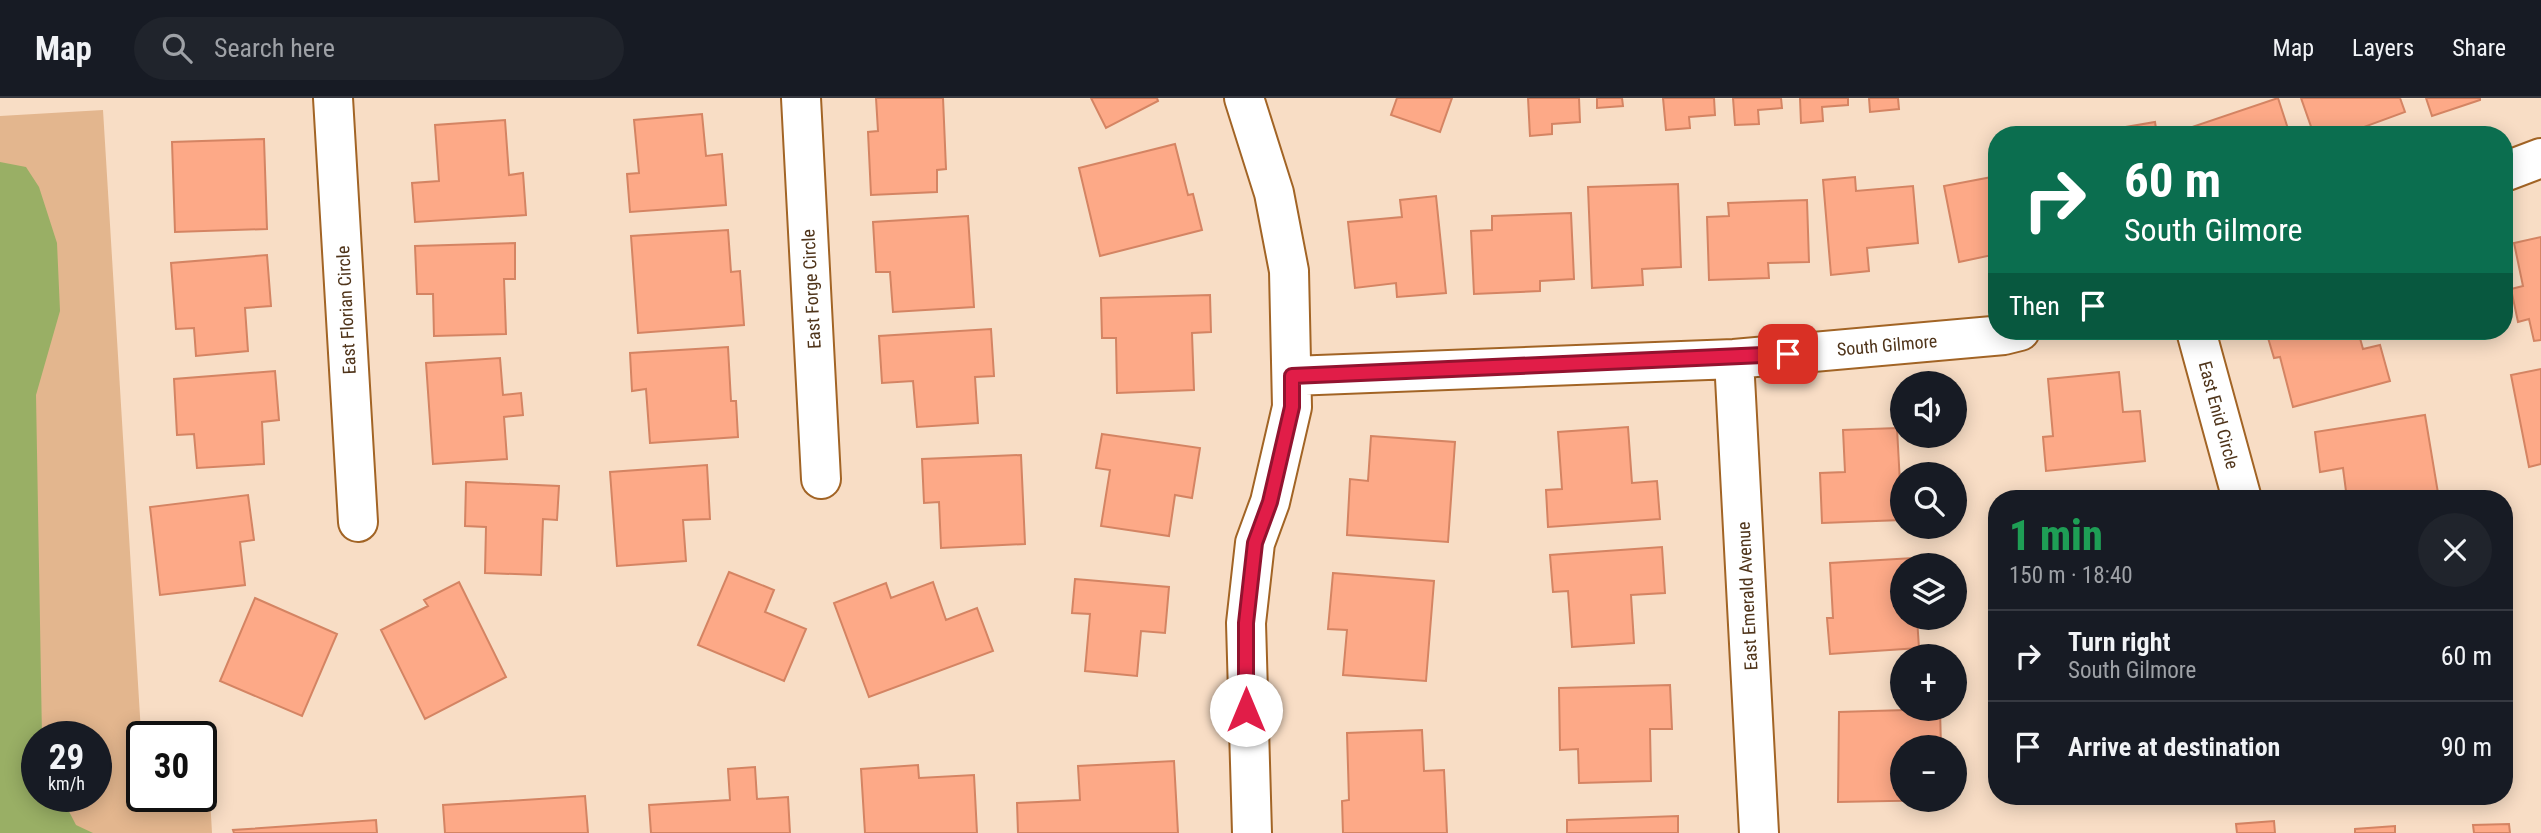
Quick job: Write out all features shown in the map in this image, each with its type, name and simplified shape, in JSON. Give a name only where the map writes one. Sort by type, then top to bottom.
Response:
[{"type":"street","name":"East Florian Circle","points":[[333,98],[358,522]]},
{"type":"street","name":"East Forge Circle","points":[[801,98],[821,479]]},
{"type":"street","points":[[1244,98],[1274,193],[1289,271],[1292,376],[1292,407],[1270,502],[1255,543],[1246,623],[1252,833]]},
{"type":"street","points":[[2513,169],[2541,158]]},
{"type":"street","name":"South Gilmore","points":[[1292,376],[1734,359],[1988,336]]},
{"type":"street","name":"East Enid Circle","points":[[2198,340],[2240,490]]},
{"type":"street","name":"East Emerald Avenue","points":[[1734,359],[1759,833]]},
{"type":"shaded area","points":[[103,110],[140,721],[126,721],[126,812],[211,812],[212,833],[0,833],[0,116]]},
{"type":"shaded area","points":[[0,162],[26,167],[39,187],[57,243],[60,311],[36,395],[42,721],[21,721],[21,812],[69,812],[76,825],[93,833],[0,833]]},
{"type":"building","points":[[876,98],[943,98],[946,169],[937,170],[937,192],[871,195],[868,132],[878,131]]},
{"type":"building","points":[[1091,98],[1157,98],[1158,101],[1106,128]]},
{"type":"building","points":[[1397,98],[1452,98],[1440,132],[1391,115]]},
{"type":"building","points":[[1528,98],[1579,98],[1580,122],[1552,124],[1552,134],[1530,136]]},
{"type":"building","points":[[1597,98],[1622,98],[1623,106],[1597,108]]},
{"type":"building","points":[[1663,98],[1714,98],[1715,115],[1689,117],[1690,128],[1666,130]]},
{"type":"building","points":[[1733,98],[1781,98],[1782,108],[1758,110],[1759,124],[1735,125]]},
{"type":"building","points":[[1800,98],[1848,98],[1848,105],[1822,107],[1823,121],[1801,123]]},
{"type":"building","points":[[1869,98],[1898,98],[1899,109],[1870,112]]},
{"type":"building","points":[[2278,98],[2287,126],[2195,126]]},
{"type":"building","points":[[2301,98],[2400,98],[2405,112],[2366,126],[2311,126]]},
{"type":"building","points":[[2426,98],[2480,98],[2480,100],[2432,116]]},
{"type":"building","points":[[702,114],[706,156],[722,154],[726,205],[630,212],[627,174],[639,173],[634,120]]},
{"type":"building","points":[[505,120],[509,175],[523,173],[526,215],[415,222],[412,183],[439,181],[435,125]]},
{"type":"building","points":[[2155,122],[2156,126],[2132,126]]},
{"type":"building","points":[[264,139],[267,229],[175,232],[172,142]]},
{"type":"building","points":[[1175,144],[1188,195],[1193,194],[1202,230],[1100,256],[1079,168]]},
{"type":"building","points":[[1855,177],[1856,191],[1913,186],[1918,243],[1867,248],[1869,271],[1831,275],[1823,180]]},
{"type":"building","points":[[1988,178],[1988,256],[1959,262],[1944,186]]},
{"type":"building","points":[[1678,184],[1681,267],[1642,269],[1643,285],[1592,288],[1588,187]]},
{"type":"building","points":[[1436,196],[1446,293],[1397,297],[1396,283],[1355,288],[1348,222],[1402,217],[1400,200]]},
{"type":"building","points":[[1807,200],[1809,262],[1768,263],[1769,278],[1709,280],[1707,217],[1729,216],[1728,203]]},
{"type":"building","points":[[1571,213],[1574,279],[1540,281],[1540,291],[1474,294],[1471,231],[1492,230],[1492,216]]},
{"type":"building","points":[[968,216],[974,307],[893,312],[890,272],[876,272],[873,222]]},
{"type":"building","points":[[728,230],[731,272],[740,271],[744,325],[638,333],[631,236]]},
{"type":"building","points":[[2541,237],[2541,340],[2534,341],[2529,319],[2518,322],[2513,288],[2523,286],[2514,243]]},
{"type":"building","points":[[515,243],[515,279],[504,279],[506,334],[434,336],[433,294],[417,294],[415,246]]},
{"type":"building","points":[[267,255],[271,306],[245,308],[248,351],[196,356],[194,328],[176,329],[171,263]]},
{"type":"building","points":[[1210,295],[1211,332],[1192,333],[1194,390],[1117,393],[1116,338],[1102,338],[1101,298]]},
{"type":"building","points":[[991,329],[994,376],[975,377],[978,423],[917,427],[913,381],[882,383],[879,336]]},
{"type":"building","points":[[2269,340],[2360,340],[2363,349],[2380,345],[2390,381],[2293,407],[2280,357],[2274,358]]},
{"type":"building","points":[[728,347],[731,401],[736,401],[738,437],[650,443],[646,389],[632,391],[630,353]]},
{"type":"building","points":[[500,358],[503,395],[521,393],[523,415],[504,417],[507,459],[433,464],[426,363]]},
{"type":"building","points":[[2541,369],[2541,464],[2529,467],[2511,375]]},
{"type":"building","points":[[275,371],[279,420],[262,422],[264,464],[197,468],[194,434],[177,435],[174,379]]},
{"type":"building","points":[[2119,372],[2123,412],[2140,411],[2145,461],[2046,471],[2043,437],[2053,436],[2048,379]]},
{"type":"building","points":[[2425,415],[2438,490],[2346,490],[2343,468],[2320,472],[2315,432]]},
{"type":"building","points":[[1628,427],[1632,483],[1657,481],[1660,519],[1548,527],[1546,490],[1562,489],[1558,432]]},
{"type":"building","points":[[1890,428],[1890,448],[1898,448],[1899,462],[1890,462],[1890,520],[1822,523],[1820,473],[1845,472],[1843,430]]},
{"type":"building","points":[[1102,434],[1200,448],[1192,498],[1175,495],[1169,536],[1101,526],[1110,470],[1096,468]]},
{"type":"building","points":[[1371,436],[1455,442],[1448,542],[1347,535],[1350,479],[1368,481]]},
{"type":"building","points":[[1021,455],[1025,544],[941,548],[939,502],[924,503],[922,459]]},
{"type":"building","points":[[707,465],[710,519],[683,520],[686,561],[617,566],[610,472]]},
{"type":"building","points":[[466,482],[559,486],[557,520],[543,519],[541,575],[485,573],[486,527],[465,526]]},
{"type":"building","points":[[248,495],[254,540],[240,542],[245,585],[160,595],[150,507]]},
{"type":"building","points":[[1662,547],[1665,593],[1631,595],[1634,643],[1572,647],[1568,591],[1553,592],[1550,555]]},
{"type":"building","points":[[1890,559],[1890,630],[1918,630],[1919,644],[1890,644],[1890,650],[1830,654],[1827,618],[1833,618],[1830,563]]},
{"type":"building","points":[[729,572],[774,590],[765,612],[806,629],[784,681],[698,645]]},
{"type":"building","points":[[1333,573],[1434,581],[1426,681],[1343,675],[1347,630],[1328,629]]},
{"type":"building","points":[[1075,579],[1169,587],[1165,633],[1141,631],[1137,676],[1085,671],[1090,614],[1072,613]]},
{"type":"building","points":[[459,582],[506,677],[425,719],[381,630],[428,606],[424,600]]},
{"type":"building","points":[[933,582],[946,620],[977,608],[993,651],[869,697],[834,603],[886,583],[891,598]]},
{"type":"building","points":[[255,598],[337,634],[302,716],[220,681]]},
{"type":"building","points":[[1670,685],[1672,729],[1650,729],[1651,781],[1579,783],[1578,749],[1560,750],[1559,688]]},
{"type":"building","points":[[1890,710],[1890,721],[1940,721],[1941,735],[1890,735],[1890,801],[1838,802],[1839,712]]},
{"type":"building","points":[[1422,730],[1424,771],[1444,770],[1447,833],[1343,833],[1342,801],[1349,800],[1347,733]]},
{"type":"building","points":[[1174,761],[1178,833],[1018,833],[1017,803],[1080,800],[1078,766]]},
{"type":"building","points":[[918,765],[919,778],[974,775],[977,833],[865,833],[861,769]]},
{"type":"building","points":[[755,767],[757,799],[788,797],[790,833],[651,833],[649,805],[730,800],[728,769]]},
{"type":"building","points":[[585,796],[588,833],[445,833],[443,805]]},
{"type":"building","points":[[1678,816],[1678,833],[1567,833],[1567,820]]},
{"type":"building","points":[[376,820],[377,833],[234,833],[233,830]]},
{"type":"building","points":[[2274,821],[2275,833],[2237,833],[2236,824]]},
{"type":"building","points":[[2509,824],[2510,833],[2474,833],[2473,825]]},
{"type":"building","points":[[2395,826],[2395,833],[2355,833],[2355,829]]},
{"type":"route","points":[[1246,710],[1246,623],[1255,543],[1270,502],[1292,407],[1292,376],[1734,359],[1788,354]]}]
